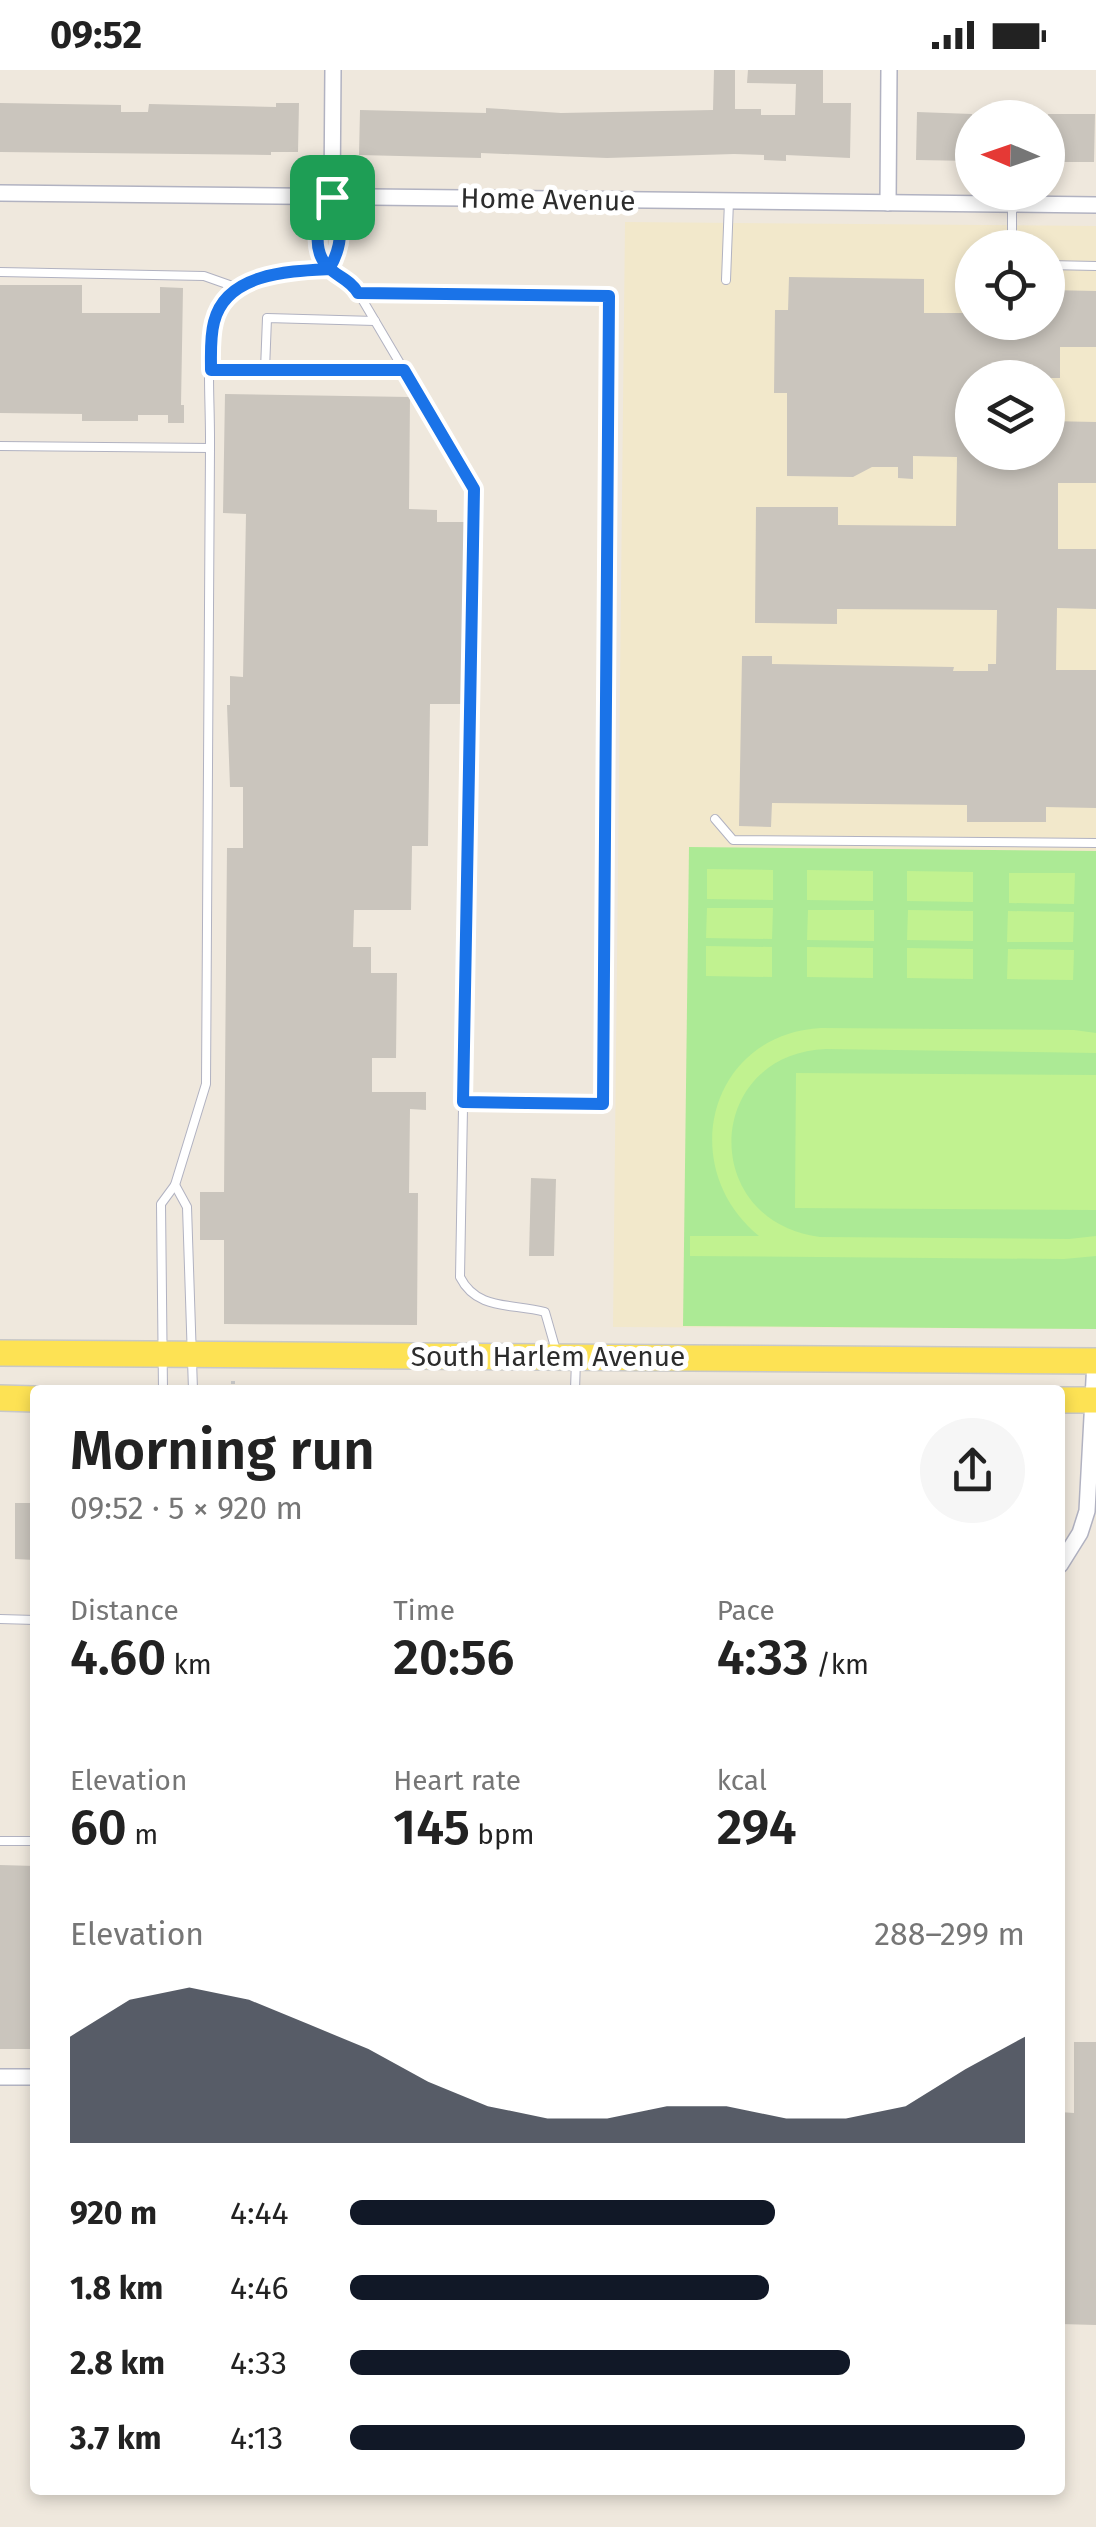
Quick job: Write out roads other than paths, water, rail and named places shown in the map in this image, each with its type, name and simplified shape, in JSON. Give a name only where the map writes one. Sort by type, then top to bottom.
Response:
[{"type":"main road","name":"South Harlem Avenue","points":[[0,1353],[1096,1360]]},
{"type":"main road","points":[[0,1398],[30,1398]]},
{"type":"main road","points":[[1065,1400],[1095,1400]]},
{"type":"street","points":[[332,197],[334,70]]},
{"type":"street","points":[[888,202],[890,70]]},
{"type":"street","name":"Home Avenue","points":[[0,193],[955,203]]},
{"type":"street","name":"Home Avenue","points":[[1065,205],[1096,205]]},
{"type":"street","points":[[1065,1557],[1087,1512],[1096,1360]]},
{"type":"street","points":[[0,2077],[30,2078]]},
{"type":"lane","points":[[329,269],[340,252],[340,214],[332,197],[320,214],[318,252],[329,269],[352,282],[474,489],[460,1277],[468,1292],[485,1302],[522,1305],[545,1312],[567,1356],[574,1385]]},
{"type":"lane","points":[[726,280],[728,202]]},
{"type":"lane","points":[[1065,265],[1096,266]]},
{"type":"lane","points":[[162,1385],[161,1204],[175,1185],[206,1084],[214,319],[221,305],[238,288],[276,273],[329,269]]},
{"type":"lane","points":[[0,272],[204,276],[238,288]]},
{"type":"lane","points":[[358,293],[609,296],[603,1104],[463,1102]]},
{"type":"lane","points":[[265,370],[267,318],[375,321]]},
{"type":"lane","points":[[211,370],[404,370]]},
{"type":"lane","points":[[0,446],[210,448]]},
{"type":"lane","points":[[716,819],[733,840],[1096,843]]},
{"type":"lane","points":[[175,1185],[187,1207],[193,1385]]},
{"type":"lane","points":[[0,1619],[30,1620]]},
{"type":"lane","points":[[0,1841],[30,1841]]}]
